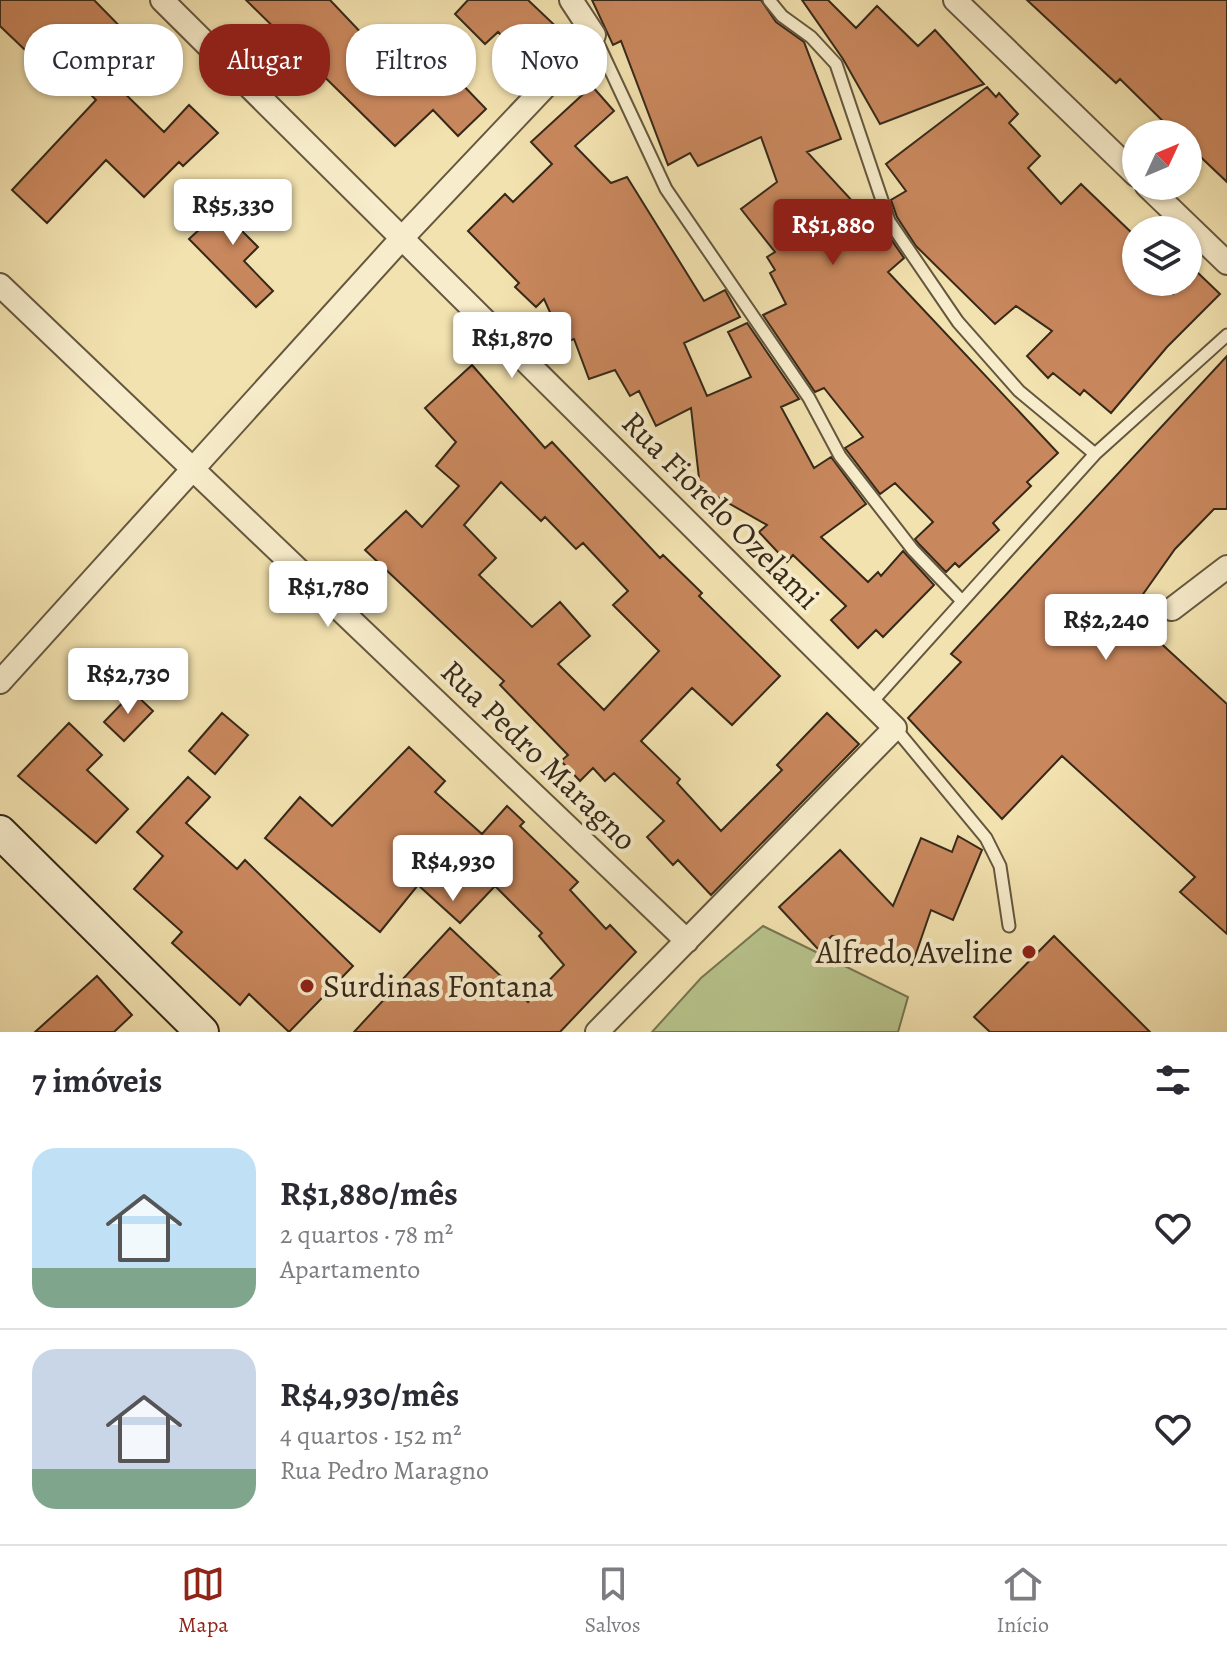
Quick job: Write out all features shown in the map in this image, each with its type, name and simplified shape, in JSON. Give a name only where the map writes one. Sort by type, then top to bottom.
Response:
[{"type":"main road","points":[[0,832],[202,1032]]},
{"type":"street","name":"Rua Fiorelo Ozelami","points":[[162,0],[895,728]]},
{"type":"street","points":[[571,0],[587,24]]},
{"type":"street","points":[[955,0],[1122,161]]},
{"type":"street","points":[[0,682],[402,238],[536,96]]},
{"type":"street","points":[[1162,200],[1227,263]]},
{"type":"street","name":"Rua Pedro Maragno","points":[[0,285],[687,941]]},
{"type":"street","points":[[1172,609],[1227,567]]},
{"type":"street","points":[[597,1032],[895,728]]},
{"type":"lane","points":[[769,0],[836,64],[889,221],[958,322],[1019,391],[1095,454]]},
{"type":"lane","points":[[607,63],[666,189],[809,398],[840,456],[913,550],[961,600]]},
{"type":"lane","points":[[871,703],[1095,454],[1227,335]]},
{"type":"lane","points":[[895,728],[986,838],[1000,866],[1009,926]]},
{"type":"green space","points":[[763,926],[908,997],[898,1032],[652,1032],[701,978]]},
{"type":"building","points":[[0,0],[94,0],[118,24],[24,24],[24,49],[0,26]]},
{"type":"building","points":[[246,0],[330,0],[353,24],[346,24],[346,96],[473,96],[486,109],[458,136],[433,110],[395,146],[330,82],[330,24],[270,24]]},
{"type":"building","points":[[468,0],[528,0],[553,24],[492,24],[492,38],[485,44],[476,35],[476,24],[465,24],[455,14]]},
{"type":"building","points":[[592,0],[761,0],[776,22],[804,42],[841,139],[807,152],[866,216],[876,210],[882,226],[904,258],[888,272],[1058,453],[1027,482],[1031,486],[993,523],[999,530],[959,567],[955,563],[946,572],[915,539],[933,522],[895,483],[880,494],[845,448],[863,437],[824,388],[815,392],[763,315],[786,304],[770,273],[775,270],[767,257],[775,252],[741,209],[777,182],[761,137],[698,166],[690,153],[668,165],[621,41],[613,45],[607,24],[603,24]]},
{"type":"building","points":[[802,0],[828,0],[856,28],[877,6],[918,46],[935,30],[984,84],[880,124],[843,59]]},
{"type":"building","points":[[1027,0],[1227,0],[1227,182],[1202,158],[1202,120],[1162,120],[1120,79],[1116,83]]},
{"type":"building","points":[[987,87],[996,97],[999,93],[1018,114],[1009,123],[1040,156],[1028,168],[1061,204],[1081,184],[1122,224],[1122,296],[1202,296],[1202,277],[1220,294],[1167,347],[1111,413],[1084,390],[1080,395],[1053,373],[1048,378],[1027,356],[1052,331],[1016,306],[995,324],[916,246],[897,217],[891,200],[906,191],[886,164]]},
{"type":"building","points":[[92,96],[127,96],[164,132],[189,105],[218,133],[183,166],[179,162],[144,197],[106,160],[47,223],[12,190],[96,100]]},
{"type":"building","points":[[581,96],[601,96],[614,111],[575,146],[611,183],[627,177],[704,301],[725,290],[740,317],[684,343],[707,396],[751,377],[728,332],[747,323],[799,399],[781,407],[814,468],[831,457],[866,504],[821,537],[868,582],[878,572],[881,576],[903,551],[934,585],[883,637],[876,630],[858,648],[831,620],[846,606],[793,555],[787,562],[759,532],[767,525],[700,487],[691,408],[656,426],[639,391],[630,396],[615,370],[589,379],[574,339],[564,343],[544,299],[536,307],[515,287],[519,283],[468,231],[505,194],[513,202],[552,164],[531,142]]},
{"type":"building","points":[[240,192],[260,212],[241,230],[258,247],[244,261],[273,291],[256,307],[189,239]]},
{"type":"building","points":[[1227,356],[1227,509],[1214,509],[1175,549],[1129,614],[1227,704],[1227,934],[1180,892],[1195,877],[1062,756],[1002,819],[908,718],[961,662],[951,654]]},
{"type":"building","points":[[472,365],[545,448],[552,442],[660,558],[663,555],[702,593],[699,596],[780,676],[732,725],[692,688],[641,741],[680,779],[677,783],[721,831],[782,770],[777,765],[827,713],[859,744],[711,895],[678,860],[673,865],[647,837],[664,821],[614,773],[605,781],[593,768],[580,781],[561,761],[568,755],[500,685],[504,681],[365,550],[406,511],[422,527],[459,486],[436,466],[456,442],[425,408]],"holes":[[[501,482],[541,521],[545,517],[576,549],[583,543],[628,591],[613,605],[659,651],[604,710],[558,664],[590,636],[560,602],[532,627],[479,575],[496,558],[464,525]]]},
{"type":"building","points":[[133,692],[153,711],[124,741],[104,722]]},
{"type":"building","points":[[222,713],[248,735],[215,774],[189,751]]},
{"type":"building","points":[[69,723],[102,755],[87,770],[128,809],[96,843],[18,776]]},
{"type":"building","points":[[409,747],[445,781],[435,792],[482,834],[507,806],[524,822],[520,826],[578,882],[570,890],[606,929],[610,925],[636,952],[560,1032],[354,1032],[450,928],[528,1002],[564,965],[539,936],[542,933],[495,886],[460,923],[418,885],[380,932],[265,838],[300,797],[332,826]]},
{"type":"building","points":[[188,777],[210,797],[186,823],[237,869],[245,860],[353,966],[289,1032],[249,994],[240,1005],[172,943],[182,932],[134,889],[163,856],[137,832]]},
{"type":"building","points":[[958,836],[982,850],[953,920],[931,910],[912,965],[832,936],[818,949],[779,907],[840,850],[893,906],[921,838],[952,852]]},
{"type":"building","points":[[1054,936],[1150,1032],[990,1032],[974,1017]]},
{"type":"building","points":[[97,976],[132,1015],[114,1032],[35,1032]]},
{"type":"place","name":"Alfredo Aveline","points":[[1029,952]]},
{"type":"place","name":"Surdinas Fontana","points":[[307,986]]}]
